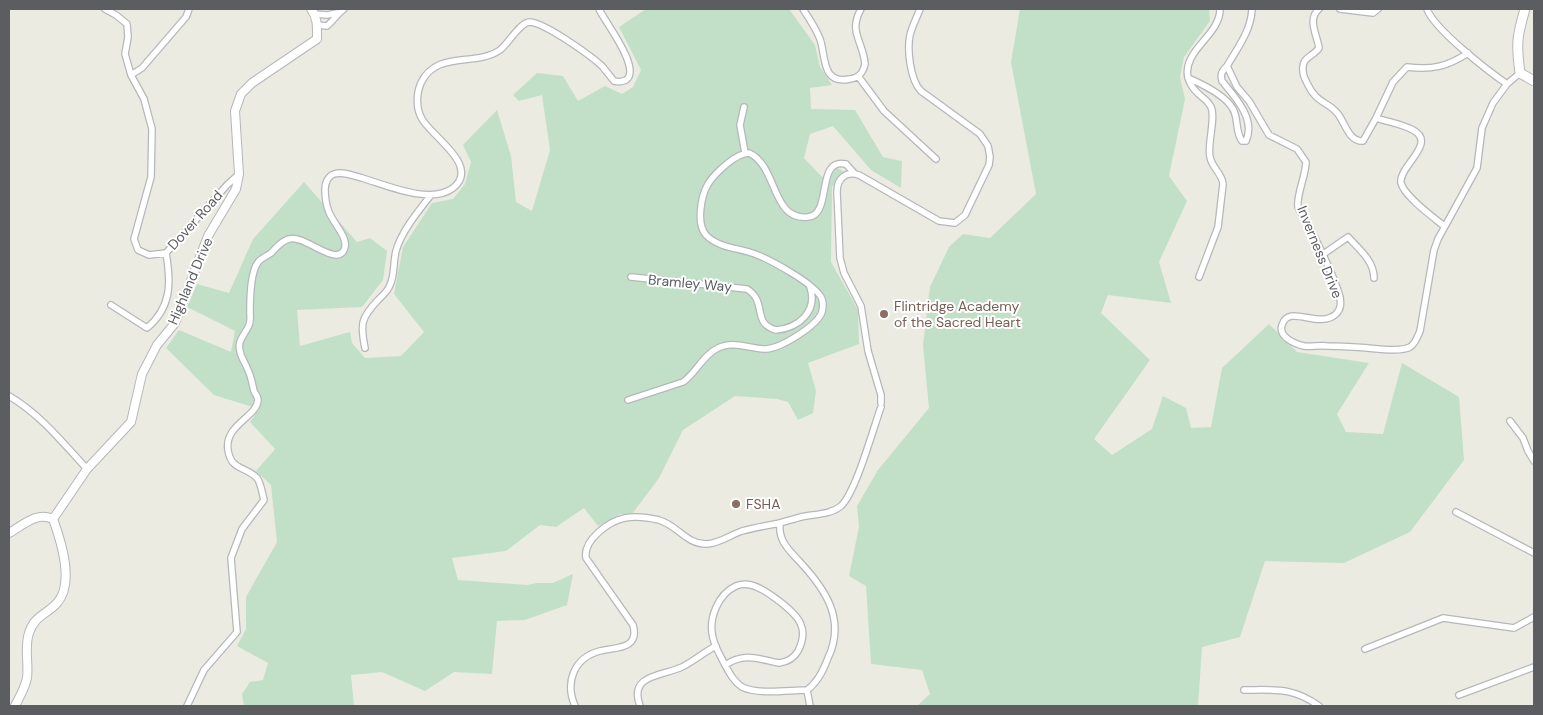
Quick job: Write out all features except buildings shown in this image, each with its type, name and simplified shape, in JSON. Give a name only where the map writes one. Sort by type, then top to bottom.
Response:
[{"type":"main road","points":[[1525,9],[1517,38],[1520,73],[1534,81]]},
{"type":"street","name":"Dover Road","points":[[105,9],[116,14],[126,24],[128,37],[125,54],[131,76],[144,99],[152,128],[151,176],[134,239],[138,250],[149,255],[166,253],[239,174]]},
{"type":"street","points":[[131,76],[142,68],[186,17],[189,9]]},
{"type":"street","points":[[313,11],[327,15],[344,9]]},
{"type":"street","points":[[186,706],[204,670],[237,632],[230,558],[242,529],[264,500],[258,479],[251,473],[241,470],[233,464],[228,453],[227,441],[232,432],[253,410],[258,400],[248,369],[240,353],[239,344],[250,324],[251,284],[258,262],[268,256],[282,242],[296,238],[306,241],[329,254],[335,256],[341,254],[344,250],[344,239],[329,212],[325,199],[325,185],[328,178],[334,174],[351,175],[416,194],[440,194],[454,188],[459,182],[461,173],[459,164],[454,154],[424,122],[419,114],[417,104],[418,92],[422,81],[436,65],[490,55],[507,44],[522,25],[526,22],[532,22],[551,29],[593,59],[614,80],[619,82],[625,81],[631,70],[629,63],[622,47],[599,9]]},
{"type":"street","points":[[803,9],[818,35],[824,67],[833,77],[844,80],[862,73],[865,64],[865,57],[855,26],[861,9]]},
{"type":"street","points":[[575,706],[570,688],[570,680],[575,669],[585,658],[592,654],[625,647],[631,641],[634,633],[632,625],[586,558],[586,548],[592,539],[610,524],[629,517],[662,521],[674,527],[689,540],[708,544],[718,542],[741,531],[824,514],[843,504],[852,489],[881,405],[881,395],[868,351],[861,306],[844,273],[840,258],[837,187],[841,178],[848,174],[859,175],[939,221],[949,224],[958,222],[965,215],[989,165],[988,146],[980,134],[921,91],[913,82],[909,42],[910,34],[920,9]]},
{"type":"street","points":[[1199,277],[1218,228],[1223,179],[1215,169],[1209,156],[1212,110],[1207,102],[1190,87],[1186,70],[1188,64],[1218,20],[1220,9]]},
{"type":"street","points":[[1188,78],[1210,89],[1232,107],[1236,114],[1238,136],[1242,142],[1246,141],[1248,136],[1244,109],[1222,81],[1221,76],[1222,70],[1227,66],[1248,31],[1251,23],[1252,9]]},
{"type":"street","points":[[1319,9],[1315,12],[1313,18],[1319,48],[1316,53],[1307,57],[1303,64],[1302,72],[1313,95],[1338,113],[1353,139],[1358,142],[1362,141],[1378,118],[1393,82],[1407,67],[1423,69],[1443,66],[1455,62],[1468,53]]},
{"type":"street","points":[[1340,9],[1373,13],[1378,9]]},
{"type":"street","points":[[1427,9],[1434,20],[1468,53],[1507,84]]},
{"type":"street","points":[[313,11],[317,25],[327,26],[336,18],[337,13]]},
{"type":"street","name":"Highland Drive","points":[[53,519],[87,469],[131,422],[142,374],[157,345],[175,323],[208,236],[236,190],[239,174],[235,110],[241,94],[252,83],[316,39],[317,25]]},
{"type":"street","name":"Inverness Drive","points":[[1227,66],[1238,87],[1249,101],[1269,135],[1290,144],[1302,155],[1306,162],[1298,206],[1340,298],[1341,306],[1338,312],[1331,318],[1314,320],[1295,315],[1290,316],[1284,320],[1281,331],[1295,343],[1305,346],[1392,349],[1410,347],[1420,331],[1434,250],[1444,226],[1477,168],[1482,128],[1493,103],[1507,84],[1520,73]]},
{"type":"street","points":[[858,76],[884,111],[936,160]]},
{"type":"street","points":[[744,106],[740,125],[745,153]]},
{"type":"street","points":[[1378,118],[1414,130],[1419,134],[1422,140],[1420,148],[1400,180],[1404,189],[1429,215],[1444,226]]},
{"type":"street","points":[[628,400],[683,382],[689,378],[712,351],[724,345],[771,348],[801,333],[816,321],[823,306],[820,296],[809,285],[769,260],[718,244],[703,231],[701,220],[703,197],[708,184],[734,159],[745,153],[753,155],[762,163],[780,203],[785,209],[802,217],[814,216],[820,209],[828,175],[834,166],[846,164],[854,174]]},
{"type":"street","points":[[365,348],[362,331],[364,317],[392,283],[396,250],[411,223],[431,195]]},
{"type":"street","points":[[1322,255],[1348,237],[1371,263],[1374,278]]},
{"type":"street","points":[[111,306],[146,328],[152,324],[170,290],[166,253]]},
{"type":"street","name":"Bramley Way","points":[[631,277],[743,287],[756,296],[764,324],[776,330],[799,322],[809,312],[812,300],[809,285]]},
{"type":"street","points":[[9,396],[23,404],[36,415],[87,469]]},
{"type":"street","points":[[1510,421],[1523,438],[1534,461]]},
{"type":"street","points":[[1456,512],[1534,553]]},
{"type":"street","points":[[9,532],[36,518],[44,516],[53,519],[58,531],[67,575],[61,598],[56,604],[40,615],[28,634],[26,648],[27,678],[15,706]]},
{"type":"street","points":[[725,665],[732,660],[747,656],[779,663],[788,660],[796,653],[803,633],[801,623],[793,614],[762,590],[752,585],[738,586],[730,590],[717,603],[712,626],[713,639],[725,665],[734,680],[750,690],[807,690],[818,678],[831,652],[835,630],[834,612],[815,580],[784,545],[780,535],[780,523]]},
{"type":"street","points":[[1365,649],[1443,618],[1514,628],[1534,617]]},
{"type":"street","points":[[640,706],[638,699],[639,689],[649,677],[678,668],[716,646]]},
{"type":"street","points":[[1459,695],[1534,667]]},
{"type":"street","points":[[807,690],[810,706]]},
{"type":"street","points":[[1244,690],[1283,690],[1308,698],[1319,706]]},
{"type":"green space","points":[[646,9],[789,9],[815,45],[820,67],[832,85],[810,88],[811,109],[855,110],[883,157],[902,161],[901,188],[871,170],[833,126],[810,134],[804,158],[822,177],[837,168],[843,171],[832,187],[831,262],[858,310],[859,344],[808,363],[816,391],[813,413],[798,420],[788,402],[777,399],[735,396],[683,430],[659,478],[632,514],[620,514],[598,526],[584,508],[556,527],[540,525],[506,551],[452,558],[458,580],[527,585],[553,583],[573,574],[567,605],[525,620],[497,621],[492,674],[454,672],[425,691],[382,672],[351,675],[354,706],[244,706],[242,694],[250,682],[263,680],[268,663],[237,646],[246,629],[246,597],[277,542],[271,485],[256,471],[275,449],[250,422],[259,409],[214,395],[166,348],[179,330],[231,352],[235,331],[187,307],[197,284],[229,293],[253,239],[304,182],[357,242],[370,238],[387,251],[383,280],[362,307],[297,310],[300,346],[350,332],[352,343],[365,358],[401,356],[424,332],[394,294],[403,247],[432,203],[453,199],[465,184],[471,162],[463,145],[497,110],[511,156],[516,202],[532,211],[550,150],[542,95],[519,101],[513,95],[537,73],[563,76],[578,101],[605,86],[622,94],[633,87],[641,70],[619,27]]},
{"type":"green space","points":[[1020,9],[1209,9],[1210,21],[1184,57],[1180,77],[1185,99],[1169,176],[1187,201],[1159,262],[1171,303],[1108,295],[1101,313],[1150,360],[1094,439],[1112,455],[1152,429],[1163,396],[1186,408],[1191,428],[1211,427],[1222,368],[1269,324],[1297,352],[1369,363],[1337,414],[1346,432],[1383,434],[1402,363],[1459,397],[1464,460],[1410,532],[1344,563],[1265,561],[1240,637],[1202,647],[1198,706],[917,706],[930,694],[922,670],[871,664],[866,586],[849,576],[859,527],[857,506],[878,470],[929,408],[923,345],[930,287],[949,247],[963,234],[990,238],[1036,194],[1011,62]]},
{"type":"place","name":"Flintridge Academy of the Sacred Heart","points":[[884,314]]},
{"type":"place","name":"FSHA","points":[[736,504]]}]
